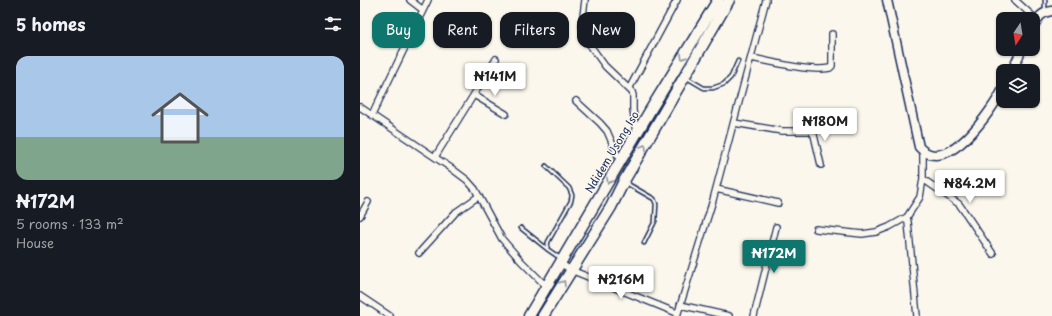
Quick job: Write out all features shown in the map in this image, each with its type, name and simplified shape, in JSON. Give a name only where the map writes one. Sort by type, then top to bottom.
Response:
[{"type":"highway","name":"Ndidem Usong Iso","points":[[529,316],[718,0]]},
{"type":"highway","points":[[543,316],[611,206],[729,0]]},
{"type":"street","points":[[410,0],[423,10]]},
{"type":"street","points":[[372,115],[428,0]]},
{"type":"street","points":[[585,0],[582,24],[583,32],[587,41],[605,66],[632,92],[636,136]]},
{"type":"street","points":[[629,89],[677,0]]},
{"type":"street","points":[[561,261],[572,270],[677,315],[716,189],[766,0]]},
{"type":"street","points":[[887,0],[919,148],[931,155],[939,155],[949,152],[967,138],[985,117],[996,101]]},
{"type":"street","points":[[1015,0],[1025,12]]},
{"type":"street","points":[[751,58],[799,67],[830,68],[832,66],[832,34]]},
{"type":"street","points":[[435,158],[496,59]]},
{"type":"street","points":[[474,95],[506,114]]},
{"type":"street","points":[[576,101],[607,131],[620,162]]},
{"type":"street","points":[[360,107],[467,180],[475,189],[502,239],[521,262],[546,286]]},
{"type":"street","points":[[734,122],[782,131],[811,131],[814,135],[821,165]]},
{"type":"street","points":[[816,229],[862,234],[876,232],[889,227],[907,216],[920,197],[923,179],[923,151]]},
{"type":"street","points":[[923,179],[959,204],[993,254]]},
{"type":"street","points":[[716,189],[778,203]]},
{"type":"street","points":[[419,252],[456,212],[479,196]]},
{"type":"street","points":[[360,216],[368,202]]},
{"type":"street","points":[[907,216],[917,316]]},
{"type":"street","points":[[754,316],[776,227]]},
{"type":"street","points":[[360,296],[390,316]]},
{"type":"street","points":[[680,305],[726,316]]},
{"type":"lane","points":[[1044,0],[1048,12]]},
{"type":"lane","points":[[685,77],[704,88],[713,88],[724,84],[731,77],[738,61]]},
{"type":"lane","points":[[546,166],[570,188],[572,195],[571,201],[548,242],[547,249]]},
{"type":"lane","points":[[624,181],[654,199],[656,204],[655,221],[644,243]]},
{"type":"lane","points":[[521,228],[561,261]]}]
